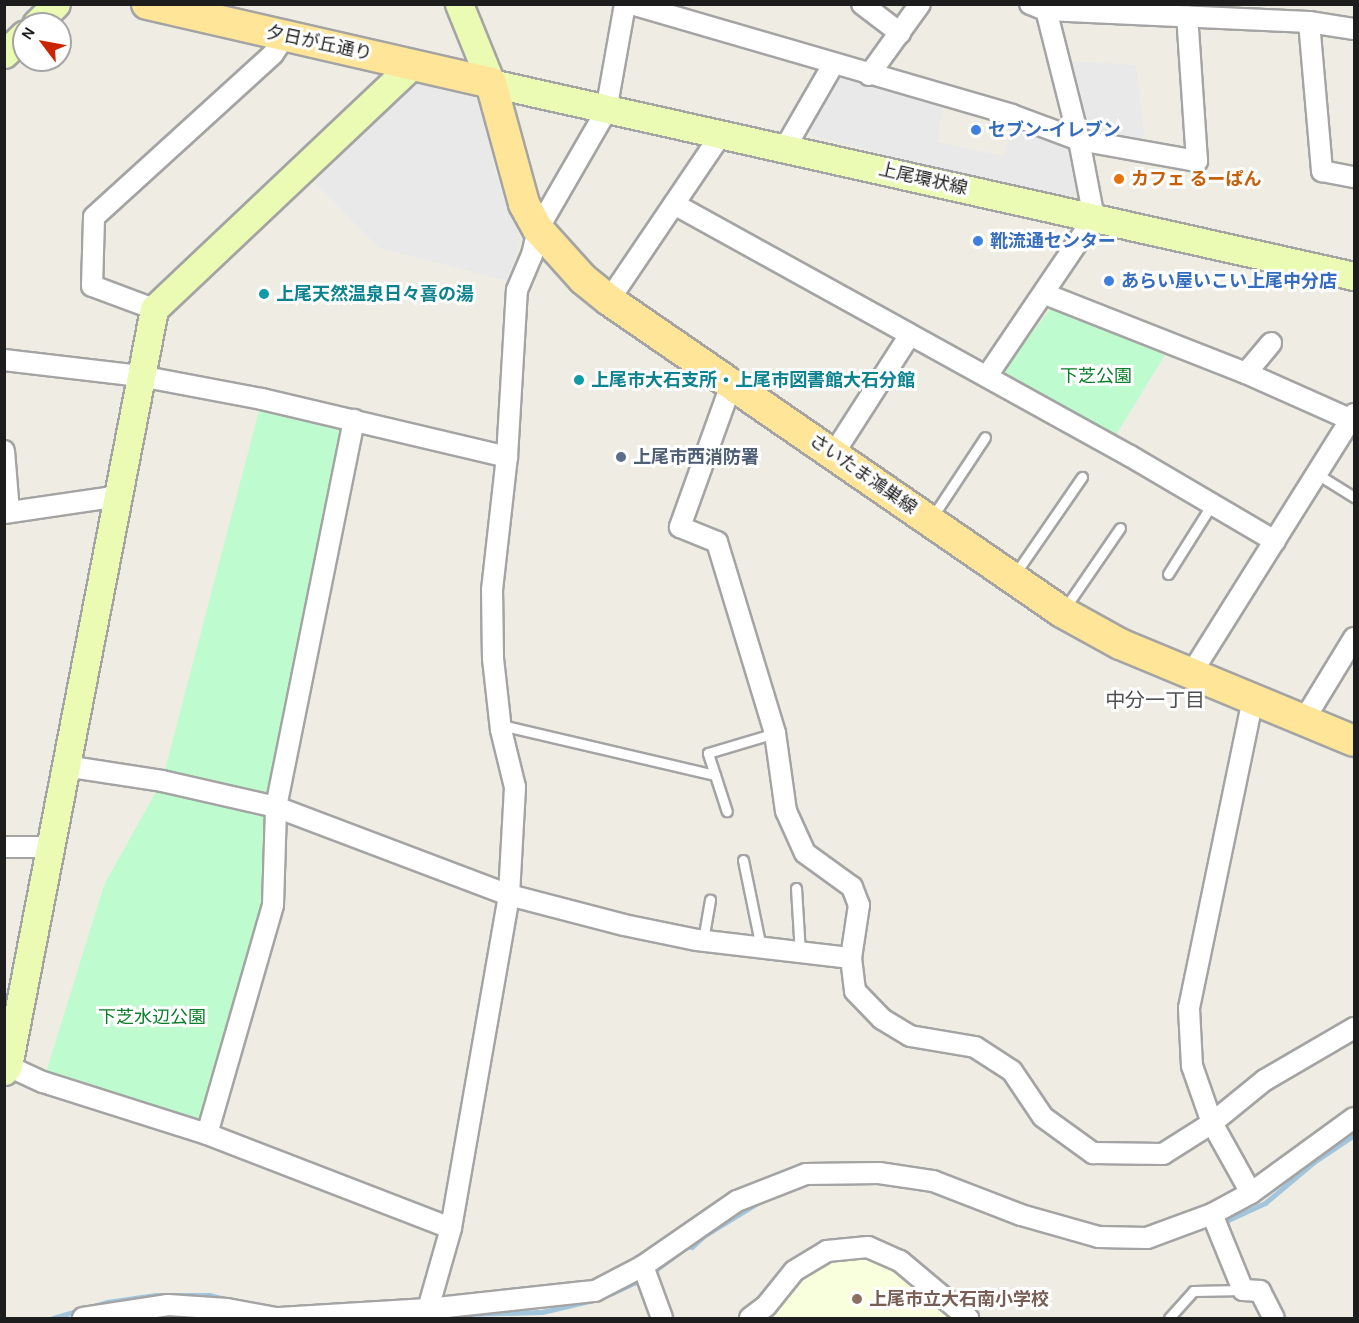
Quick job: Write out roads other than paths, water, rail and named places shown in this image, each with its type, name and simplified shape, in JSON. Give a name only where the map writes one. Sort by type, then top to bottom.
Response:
[{"type":"main road","name":"夕日が丘通り","points":[[147,4],[491,83]]},
{"type":"main road","name":"さいたま鴻巣線","points":[[491,83],[524,204],[537,229],[583,279],[609,300],[1062,612],[1120,645],[1354,741]]},
{"type":"street","points":[[459,4],[491,83]]},
{"type":"street","points":[[862,4],[900,33]]},
{"type":"street","points":[[869,75],[920,4]]},
{"type":"street","points":[[428,1310],[451,1228],[508,895],[515,787],[501,725],[493,658],[492,590],[507,456],[517,290],[532,255],[537,229],[606,111],[636,5],[690,13],[833,65],[1012,115],[1079,140],[1197,161],[1187,16]]},
{"type":"street","points":[[987,376],[1045,294],[1094,218],[1079,140],[1038,7],[1309,22],[1354,28]]},
{"type":"street","points":[[1309,22],[1322,171],[1354,177]]},
{"type":"street","points":[[154,309],[92,286],[94,217],[273,54],[285,36]]},
{"type":"street","points":[[413,64],[154,309],[6,1069],[207,1134],[451,1228]]},
{"type":"street","points":[[785,148],[833,65]]},
{"type":"street","name":"上尾環状線","points":[[491,83],[606,111],[722,133],[1354,276]]},
{"type":"street","points":[[609,300],[722,133]]},
{"type":"street","points":[[674,204],[909,336],[987,376],[1275,541]]},
{"type":"street","points":[[1045,294],[1353,418],[1191,674]]},
{"type":"street","points":[[834,453],[909,336]]},
{"type":"street","points":[[1246,374],[1271,343]]},
{"type":"street","points":[[4,360],[140,376],[354,420],[507,456]]},
{"type":"street","points":[[731,385],[680,527],[717,542],[775,733],[786,811],[805,853],[852,887],[859,905],[851,958],[855,991],[882,1018],[910,1036],[975,1047],[1012,1071],[1043,1117],[1093,1153],[1164,1154],[1212,1123],[1265,1080],[1354,1028]]},
{"type":"street","points":[[207,1134],[273,905],[276,807],[354,420]]},
{"type":"street","points":[[4,451],[7,513],[119,496]]},
{"type":"street","points":[[1304,720],[1354,638]]},
{"type":"street","points":[[1251,1193],[1212,1123],[1192,1066],[1189,1008],[1253,699]]},
{"type":"street","points":[[65,766],[162,782],[276,807],[508,895],[624,925],[703,940],[851,958]]},
{"type":"street","points":[[4,847],[50,847]]},
{"type":"street","points":[[83,1318],[168,1305],[227,1309],[277,1318],[428,1310],[595,1291],[643,1266],[737,1201],[806,1174],[879,1173],[933,1181],[1021,1215],[1099,1237],[1147,1238],[1212,1214],[1251,1193],[1354,1118]]},
{"type":"street","points":[[1212,1214],[1243,1290],[1260,1291],[1274,1318]]},
{"type":"street","points":[[750,1318],[766,1306],[794,1271],[827,1251],[868,1247],[900,1261],[968,1318]]},
{"type":"street","points":[[643,1266],[662,1318]]},
{"type":"lane","points":[[930,520],[985,437]]},
{"type":"lane","points":[[1317,474],[1354,497]]},
{"type":"lane","points":[[1012,578],[1082,477]]},
{"type":"lane","points":[[1168,574],[1212,504]]},
{"type":"lane","points":[[1062,612],[1120,528]]},
{"type":"lane","points":[[501,725],[715,775]]},
{"type":"lane","points":[[727,811],[708,753],[775,733]]},
{"type":"lane","points":[[743,860],[761,948]]},
{"type":"lane","points":[[796,888],[800,953]]},
{"type":"lane","points":[[703,940],[710,900]]},
{"type":"lane","points":[[1169,1318],[1192,1291],[1243,1290]]},
{"type":"waterway","points":[[1219,1222],[1265,1203],[1314,1162],[1354,1135]]},
{"type":"waterway","points":[[650,1274],[688,1246],[692,1247],[705,1235],[759,1202]]},
{"type":"waterway","points":[[1093,1226],[1114,1228]]},
{"type":"waterway","points":[[610,1294],[642,1279]]},
{"type":"waterway","points":[[53,1318],[107,1302],[156,1295],[209,1295],[237,1302]]},
{"type":"waterway","points":[[465,1314],[542,1312],[598,1299]]},
{"type":"place","name":"セブン-イレブン","points":[[976,130]]},
{"type":"place","name":"カフェ るーぱん","points":[[1119,179]]},
{"type":"place","name":"靴流通センター","points":[[978,241]]},
{"type":"place","name":"あらい屋いこい上尾中分店","points":[[1109,281]]},
{"type":"place","name":"上尾天然温泉日々喜の湯","points":[[264,294]]},
{"type":"place","name":"上尾市大石支所・上尾市図書館大石分館","points":[[579,380]]},
{"type":"place","name":"上尾市西消防署","points":[[621,457]]},
{"type":"place","name":"上尾市立大石南小学校","points":[[857,1299]]},
{"type":"district","name":"中分一丁目","points":[[1155,700]]},
{"type":"park label","name":"下芝公園","points":[[1096,376]]},
{"type":"park label","name":"下芝水辺公園","points":[[152,1017]]}]
